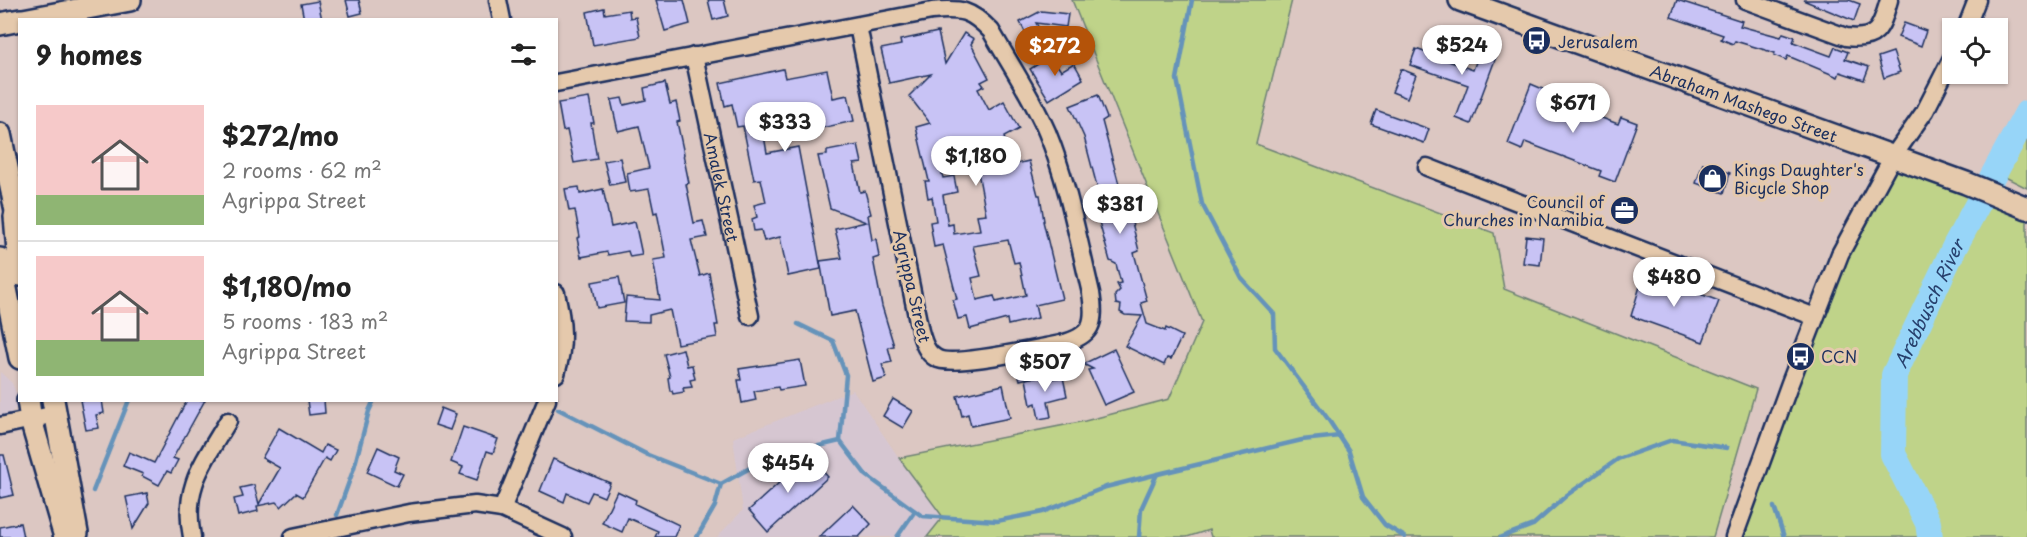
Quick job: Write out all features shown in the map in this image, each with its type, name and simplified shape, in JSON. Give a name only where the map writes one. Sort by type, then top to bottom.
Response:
[{"type":"main road","points":[[32,18],[130,0]]},
{"type":"main road","name":"Abraham Mashego Street","points":[[1460,0],[2024,206]]},
{"type":"main road","points":[[0,24],[18,21]]},
{"type":"main road","points":[[0,134],[18,216]]},
{"type":"main road","points":[[15,194],[18,243]]},
{"type":"main road","points":[[0,259],[18,348]]},
{"type":"main road","points":[[42,409],[65,537]]},
{"type":"main road","points":[[42,409],[77,537]]},
{"type":"street","points":[[498,0],[502,18]]},
{"type":"street","points":[[1745,0],[1846,37],[1858,39],[1868,38],[1876,33],[1883,22],[1889,0]]},
{"type":"street","points":[[1970,18],[1977,0]]},
{"type":"street","name":"Agrippa Street","points":[[558,83],[932,11],[952,9],[968,13],[991,31],[1036,110],[1057,161],[1091,293],[1092,323],[1085,334],[1076,340],[1060,344],[960,361],[943,360],[928,352],[920,331],[858,26]]},
{"type":"street","name":"Amalek Street","points":[[694,56],[750,316]]},
{"type":"street","points":[[1734,537],[1815,317],[1847,238],[1892,158],[1925,111],[1942,78]]},
{"type":"street","points":[[1427,167],[1815,317]]},
{"type":"street","points":[[558,302],[563,345],[558,366]]},
{"type":"street","points":[[502,509],[546,402]]},
{"type":"street","points":[[0,426],[42,409]]},
{"type":"street","points":[[192,537],[189,503],[193,484],[201,465],[228,421]]},
{"type":"street","points":[[293,537],[443,507],[475,505],[488,505],[502,509],[563,537]]},
{"type":"shaded area","points":[[0,372],[12,383],[18,398],[17,406],[12,412],[0,418]]},
{"type":"shaded area","points":[[853,390],[943,517],[927,537],[717,537],[743,510],[733,438]]},
{"type":"green space","points":[[1072,0],[1292,0],[1256,144],[1494,233],[1504,289],[1756,389],[1713,537],[1211,537],[1209,530],[1187,537],[927,537],[943,517],[899,458],[1085,421],[1169,399],[1202,322]]},
{"type":"green space","points":[[2027,117],[2027,188],[1997,173]]},
{"type":"green space","points":[[1892,158],[2027,208],[2027,537],[1734,537],[1783,400]]},
{"type":"building","points":[[346,0],[359,0],[362,13],[350,16]]},
{"type":"building","points":[[656,0],[684,0],[690,24],[665,31]]},
{"type":"building","points":[[708,0],[724,0],[728,16],[713,20]]},
{"type":"building","points":[[1677,0],[1742,21],[1740,26],[1781,37],[1783,33],[1795,37],[1793,42],[1831,56],[1835,47],[1848,52],[1845,59],[1869,67],[1864,80],[1840,72],[1838,77],[1788,56],[1786,60],[1774,55],[1775,53],[1735,41],[1733,44],[1721,39],[1723,35],[1671,17]]},
{"type":"building","points":[[1803,0],[1849,0],[1860,4],[1854,21]]},
{"type":"building","points":[[318,1],[322,18],[304,18],[301,4]]},
{"type":"building","points":[[604,8],[605,14],[629,10],[630,18],[636,17],[640,37],[593,45],[587,12]]},
{"type":"building","points":[[1041,11],[1068,14],[1066,27],[1036,23],[1044,37],[1030,42],[1020,22]]},
{"type":"building","points":[[1904,23],[1926,31],[1921,46],[1898,37]]},
{"type":"building","points":[[938,32],[945,64],[964,33],[974,39],[971,44],[989,78],[981,82],[984,86],[978,89],[989,110],[1004,101],[1019,129],[1004,137],[1005,140],[992,143],[996,169],[1029,161],[1038,195],[1040,195],[1043,221],[1062,299],[1035,305],[1038,318],[1008,325],[1007,319],[970,329],[967,317],[958,319],[953,300],[957,299],[943,245],[934,247],[930,222],[936,221],[932,197],[928,198],[925,181],[929,181],[916,127],[930,123],[909,96],[931,74],[889,83],[881,49],[901,45],[900,40]],"holes":[[[972,141],[986,214],[977,215],[980,230],[954,234],[953,224],[948,225],[943,195],[957,192],[954,176],[943,178],[937,154],[942,153],[941,149]],[[1008,240],[1014,263],[1019,262],[1026,295],[996,302],[994,296],[977,300],[972,278],[981,276],[973,246]]]},
{"type":"building","points":[[1483,43],[1499,49],[1471,124],[1456,118],[1468,85],[1410,65],[1416,49],[1473,70]]},
{"type":"building","points":[[1893,52],[1900,72],[1884,78],[1878,57]]},
{"type":"building","points":[[1051,56],[1061,71],[1074,63],[1083,79],[1049,100],[1030,69]]},
{"type":"building","points":[[783,69],[785,78],[827,70],[833,98],[848,95],[854,121],[812,130],[813,133],[801,135],[799,121],[763,130],[767,153],[798,147],[821,269],[788,276],[780,237],[764,241],[761,230],[754,231],[752,219],[757,217],[754,205],[766,202],[761,179],[754,180],[743,126],[737,127],[732,104],[725,106],[720,83]]},
{"type":"building","points":[[1401,69],[1416,75],[1407,98],[1392,92]]},
{"type":"building","points":[[665,83],[670,104],[676,102],[680,121],[677,122],[694,223],[703,221],[707,237],[691,240],[700,276],[709,273],[718,325],[715,325],[717,337],[677,344],[670,310],[649,315],[649,322],[624,321],[626,297],[660,300],[653,260],[666,258],[657,212],[654,213],[649,189],[630,192],[627,173],[649,168],[639,126],[618,131],[611,100],[622,98],[624,105],[646,100],[644,88]]},
{"type":"building","points":[[1531,84],[1545,90],[1543,96],[1618,124],[1621,117],[1637,123],[1615,182],[1599,176],[1601,171],[1525,142],[1522,150],[1508,144]]},
{"type":"building","points":[[1098,95],[1107,118],[1102,121],[1139,251],[1134,253],[1147,301],[1141,303],[1147,324],[1165,331],[1166,328],[1182,336],[1171,359],[1167,358],[1164,365],[1125,346],[1142,316],[1125,315],[1120,312],[1121,305],[1116,304],[1115,295],[1120,290],[1117,284],[1121,283],[1116,264],[1110,261],[1092,197],[1099,194],[1084,137],[1070,106]]},
{"type":"building","points":[[589,98],[597,159],[574,163],[567,130],[563,131],[558,103]]},
{"type":"building","points":[[1376,110],[1429,129],[1424,143],[1371,124]]},
{"type":"building","points":[[858,145],[862,163],[854,164],[860,192],[865,191],[871,214],[868,215],[872,240],[876,239],[879,257],[873,259],[882,306],[894,346],[888,347],[892,362],[882,364],[886,378],[873,382],[855,311],[830,316],[820,261],[842,258],[835,229],[866,222],[830,208],[818,156],[827,155],[827,151]]},
{"type":"building","points":[[620,158],[625,182],[610,185],[604,161]]},
{"type":"building","name":"Kings Daughter's Bicycle Shop","points":[[1703,163],[1730,173],[1724,193],[1696,183]]},
{"type":"building","points":[[579,187],[580,194],[603,189],[611,227],[635,222],[642,255],[630,257],[628,251],[581,257],[575,210],[569,211],[565,189]]},
{"type":"building","points":[[1526,236],[1543,238],[1540,265],[1523,263]]},
{"type":"building","points":[[1644,273],[1719,301],[1703,342],[1631,316]]},
{"type":"building","points":[[619,277],[624,303],[597,308],[592,282]]},
{"type":"building","points":[[683,349],[687,366],[692,365],[695,379],[690,380],[692,387],[683,388],[684,392],[673,394],[670,391],[668,378],[670,377],[664,354]]},
{"type":"building","points":[[1114,349],[1134,392],[1104,405],[1088,370],[1093,369],[1083,364]]},
{"type":"building","points":[[800,360],[805,386],[754,391],[756,400],[742,403],[738,380],[741,380],[739,369]]},
{"type":"building","points":[[1032,360],[1036,376],[1020,380],[1016,364]]},
{"type":"building","points":[[1050,374],[1051,379],[1063,377],[1067,396],[1048,401],[1051,417],[1039,419],[1036,403],[1031,405],[1026,379]]},
{"type":"building","points":[[1003,385],[1010,418],[971,426],[968,414],[962,416],[957,396]]},
{"type":"building","points":[[893,399],[913,411],[903,428],[883,416]]},
{"type":"building","points":[[80,402],[102,402],[104,413],[96,415],[99,428],[86,430]]},
{"type":"building","points":[[186,402],[204,402],[173,458],[178,460],[171,473],[167,471],[159,485],[142,476],[143,474],[123,466],[129,452],[154,463]]},
{"type":"building","points":[[307,402],[324,402],[325,413],[309,415]]},
{"type":"building","points":[[441,408],[456,414],[450,430],[435,425]]},
{"type":"building","points":[[463,427],[498,439],[493,453],[487,451],[477,480],[460,474],[463,467],[451,462]]},
{"type":"building","points":[[279,428],[321,453],[325,445],[336,450],[330,461],[325,458],[303,497],[296,493],[281,507],[276,502],[257,506],[258,511],[238,516],[234,499],[243,497],[240,488],[254,485],[259,504],[280,468],[262,458]]},
{"type":"building","points":[[378,447],[399,457],[394,470],[403,474],[397,486],[367,472]]},
{"type":"building","points":[[0,455],[4,455],[14,495],[0,498]]},
{"type":"building","points":[[809,456],[828,477],[768,532],[749,510]]},
{"type":"building","points":[[553,459],[610,483],[604,497],[592,492],[587,502],[567,493],[564,502],[540,491]]},
{"type":"building","points":[[617,491],[636,500],[635,504],[679,525],[674,537],[655,537],[658,531],[628,518],[622,532],[602,523]]},
{"type":"building","points":[[147,493],[149,503],[133,529],[126,497]]},
{"type":"building","points":[[853,505],[871,524],[859,537],[819,537]]},
{"type":"building","points":[[20,523],[23,537],[0,537],[0,527]]},
{"type":"waterway","points":[[1192,0],[1177,79],[1202,204],[1241,278],[1274,314],[1275,348],[1349,451],[1363,497],[1385,525],[1405,537]]},
{"type":"waterway","name":"Arebbusch River","points":[[1930,537],[1928,523],[1893,454],[1894,375],[1955,246],[2027,113]]},
{"type":"waterway","points":[[798,324],[833,341],[846,375],[840,441],[866,475],[922,516],[997,521],[1043,512],[1106,487],[1162,473],[1302,440],[1340,436]]},
{"type":"waterway","points":[[93,491],[128,402]]},
{"type":"waterway","points":[[337,515],[354,468],[373,402]]},
{"type":"waterway","points":[[558,409],[648,455],[721,484]]},
{"type":"waterway","points":[[1501,537],[1533,525],[1567,495],[1618,459],[1672,440],[1727,448]]},
{"type":"waterway","points":[[697,537],[715,506],[721,484],[768,458],[840,441]]},
{"type":"waterway","points":[[1139,537],[1141,509],[1157,474]]},
{"type":"waterway","points":[[1774,507],[1784,537]]},
{"type":"waterway","points":[[897,537],[915,511]]},
{"type":"place","name":"Jerusalem","points":[[1537,41]]},
{"type":"place","name":"Kings Daughter's Bicycle Shop","points":[[1713,178]]},
{"type":"place","name":"Council of Churches in Namibia","points":[[1625,210]]},
{"type":"place","name":"CCN","points":[[1800,356]]}]
